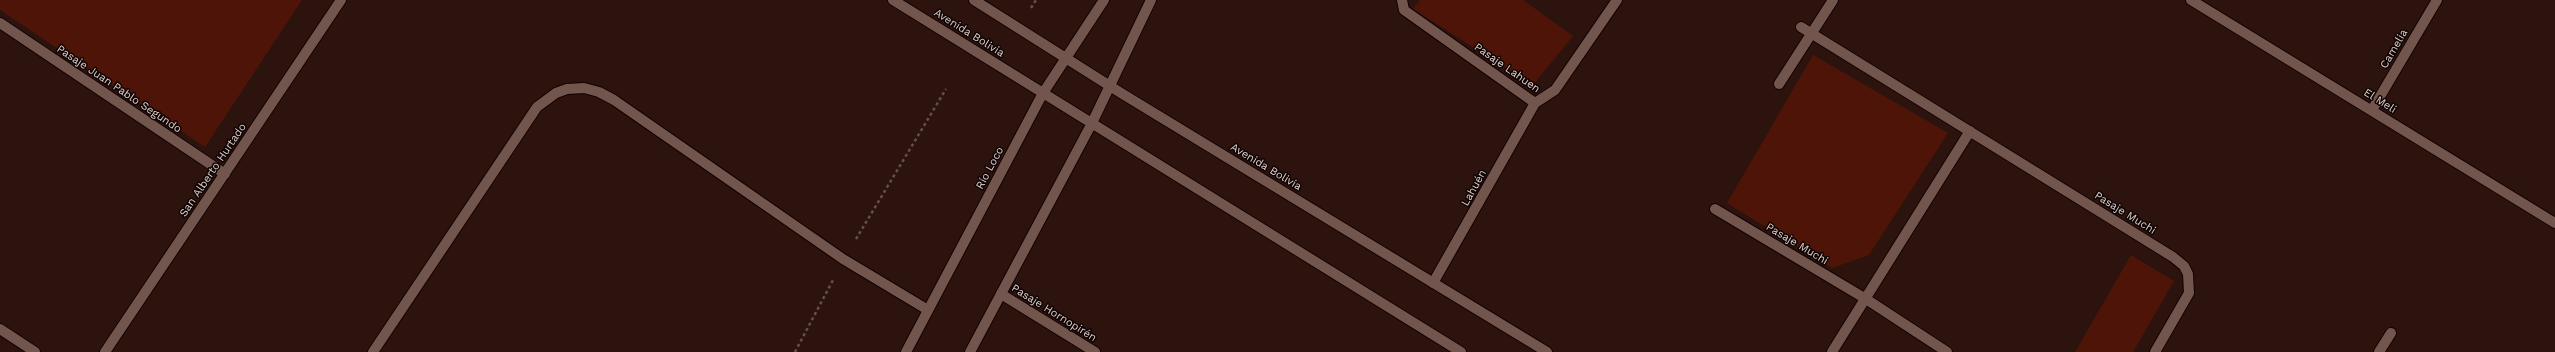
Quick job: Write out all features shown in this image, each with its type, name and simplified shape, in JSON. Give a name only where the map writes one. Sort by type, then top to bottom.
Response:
[{"type":"street","name":"San Alberto Hurtado","points":[[105,352],[341,0]]},
{"type":"street","name":"Avenida Bolivia","points":[[893,0],[1462,352]]},
{"type":"street","name":"Avenida Bolivia","points":[[974,0],[1108,85],[1547,352]]},
{"type":"street","name":"Río Loco","points":[[906,352],[1043,93],[1104,0]]},
{"type":"street","points":[[970,352],[1092,124],[1108,85],[1151,0]]},
{"type":"street","name":"Pasaje Lahuen","points":[[1402,0],[1404,10],[1535,103],[1555,90],[1617,0]]},
{"type":"street","points":[[1779,84],[1833,0]]},
{"type":"street","name":"El Meli","points":[[2191,0],[2555,224]]},
{"type":"street","name":"Camelia","points":[[2372,110],[2437,0]]},
{"type":"street","name":"Pasaje Juan Pablo Segundo","points":[[0,23],[225,174]]},
{"type":"street","name":"Pasaje Muchi","points":[[1801,27],[2173,257],[2184,266],[2188,274],[2189,293],[2155,352]]},
{"type":"street","points":[[373,352],[537,107],[556,93],[567,89],[584,88],[599,92],[614,100],[843,259],[928,310]]},
{"type":"street","name":"Lahuén","points":[[1433,283],[1535,103]]},
{"type":"street","points":[[1832,352],[1970,131]]},
{"type":"street","name":"Pasaje Muchi","points":[[1715,209],[1866,299],[1947,352]]},
{"type":"street","name":"Pasaje Hornopirén","points":[[1001,294],[1095,352]]},
{"type":"street","points":[[0,329],[35,352]]},
{"type":"street","points":[[2379,352],[2392,333]]},
{"type":"path","points":[[795,352],[843,259],[946,88]]},
{"type":"shaded area","points":[[0,0],[302,0],[205,147],[0,10]]},
{"type":"shaded area","points":[[1420,0],[1523,0],[1573,36],[1533,85],[1413,9]]},
{"type":"shaded area","points":[[1813,55],[1948,133],[1869,255],[1832,268],[1727,203]]},
{"type":"shaded area","points":[[2131,255],[2174,281],[2133,352],[2075,352]]}]
